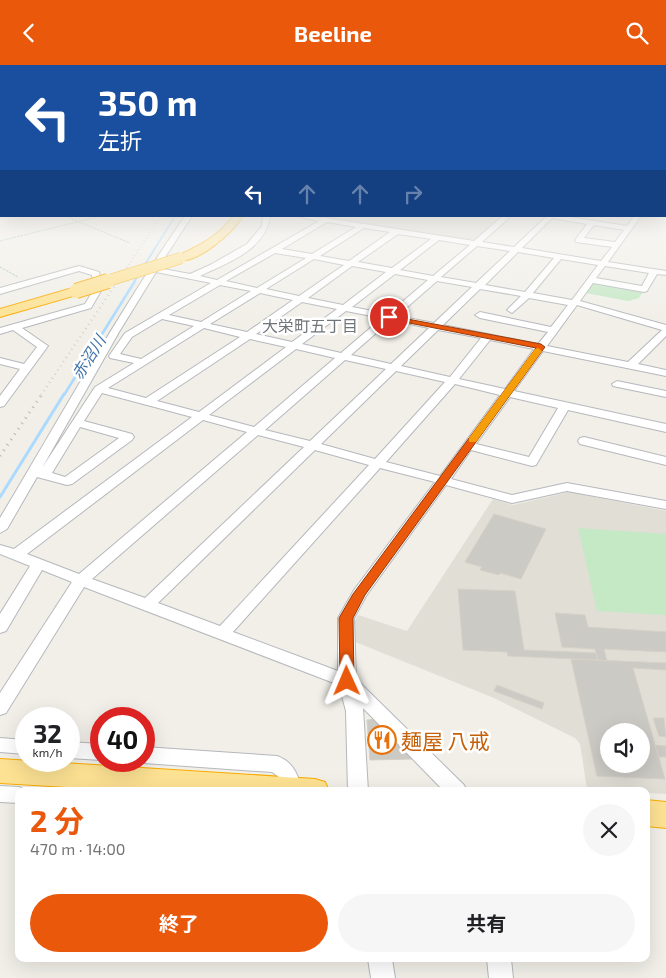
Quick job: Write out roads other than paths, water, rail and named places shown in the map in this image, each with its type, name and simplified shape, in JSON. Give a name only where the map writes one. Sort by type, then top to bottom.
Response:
[{"type":"highway","points":[[176,257],[206,238]]},
{"type":"highway","points":[[0,313],[176,257],[219,238]]},
{"type":"highway","points":[[0,307],[73,289]]},
{"type":"highway","points":[[0,771],[239,787]]},
{"type":"highway","points":[[650,813],[666,815]]},
{"type":"street","points":[[39,474],[105,345],[174,238]]},
{"type":"street","points":[[192,277],[254,243],[258,238]]},
{"type":"street","points":[[143,362],[114,356],[128,335],[295,238]]},
{"type":"street","points":[[0,529],[77,423],[99,389],[344,238]]},
{"type":"street","points":[[148,402],[248,336],[388,238]]},
{"type":"street","points":[[16,555],[437,238],[666,273]]},
{"type":"street","points":[[0,709],[81,580],[483,238]]},
{"type":"street","points":[[147,605],[529,238]]},
{"type":"street","points":[[580,238],[579,239],[617,245]]},
{"type":"street","points":[[358,787],[355,711],[347,681],[346,618],[359,594],[623,238]]},
{"type":"street","points":[[274,250],[574,302],[666,329],[630,366]]},
{"type":"street","points":[[512,310],[559,257]]},
{"type":"street","points":[[0,291],[79,268],[96,274],[98,289],[88,305],[0,331]]},
{"type":"street","points":[[152,269],[666,373]]},
{"type":"street","points":[[591,280],[644,289],[654,271]]},
{"type":"street","points":[[480,315],[554,329]]},
{"type":"street","points":[[160,316],[666,428]]},
{"type":"street","points":[[2,400],[43,346],[15,327]]},
{"type":"street","points":[[222,634],[452,381],[488,336]]},
{"type":"street","points":[[0,361],[27,368]]},
{"type":"street","points":[[618,385],[666,395]]},
{"type":"street","points":[[99,389],[512,499],[567,487],[666,505]]},
{"type":"street","points":[[468,446],[532,462],[565,406]]},
{"type":"street","points":[[39,474],[67,481],[128,437],[77,423]]},
{"type":"street","points":[[584,441],[666,461]]},
{"type":"street","points":[[0,549],[347,681],[453,787]]},
{"type":"street","points":[[0,627],[39,564]]},
{"type":"street","points":[[0,745],[15,746]]},
{"type":"street","points":[[155,756],[277,765],[287,773],[298,787]]},
{"type":"street","points":[[0,794],[15,795]]},
{"type":"street","points":[[380,962],[383,978]]},
{"type":"street","points":[[499,962],[501,978]]},
{"type":"waterway","name":"赤沼川","points":[[144,266],[162,238]]},
{"type":"waterway","name":"赤沼川","points":[[134,282],[139,274]]},
{"type":"waterway","name":"赤沼川","points":[[64,395],[135,281]]},
{"type":"waterway","name":"赤沼川","points":[[0,497],[64,394]]},
{"type":"railway","points":[[117,282],[147,238]]},
{"type":"railway","points":[[41,395],[118,281]]},
{"type":"railway","points":[[0,456],[42,394]]},
{"type":"place","name":"麺屋 八戒","points":[[382,740]]},
{"type":"district","name":"大栄町五丁目","points":[[310,325]]}]
